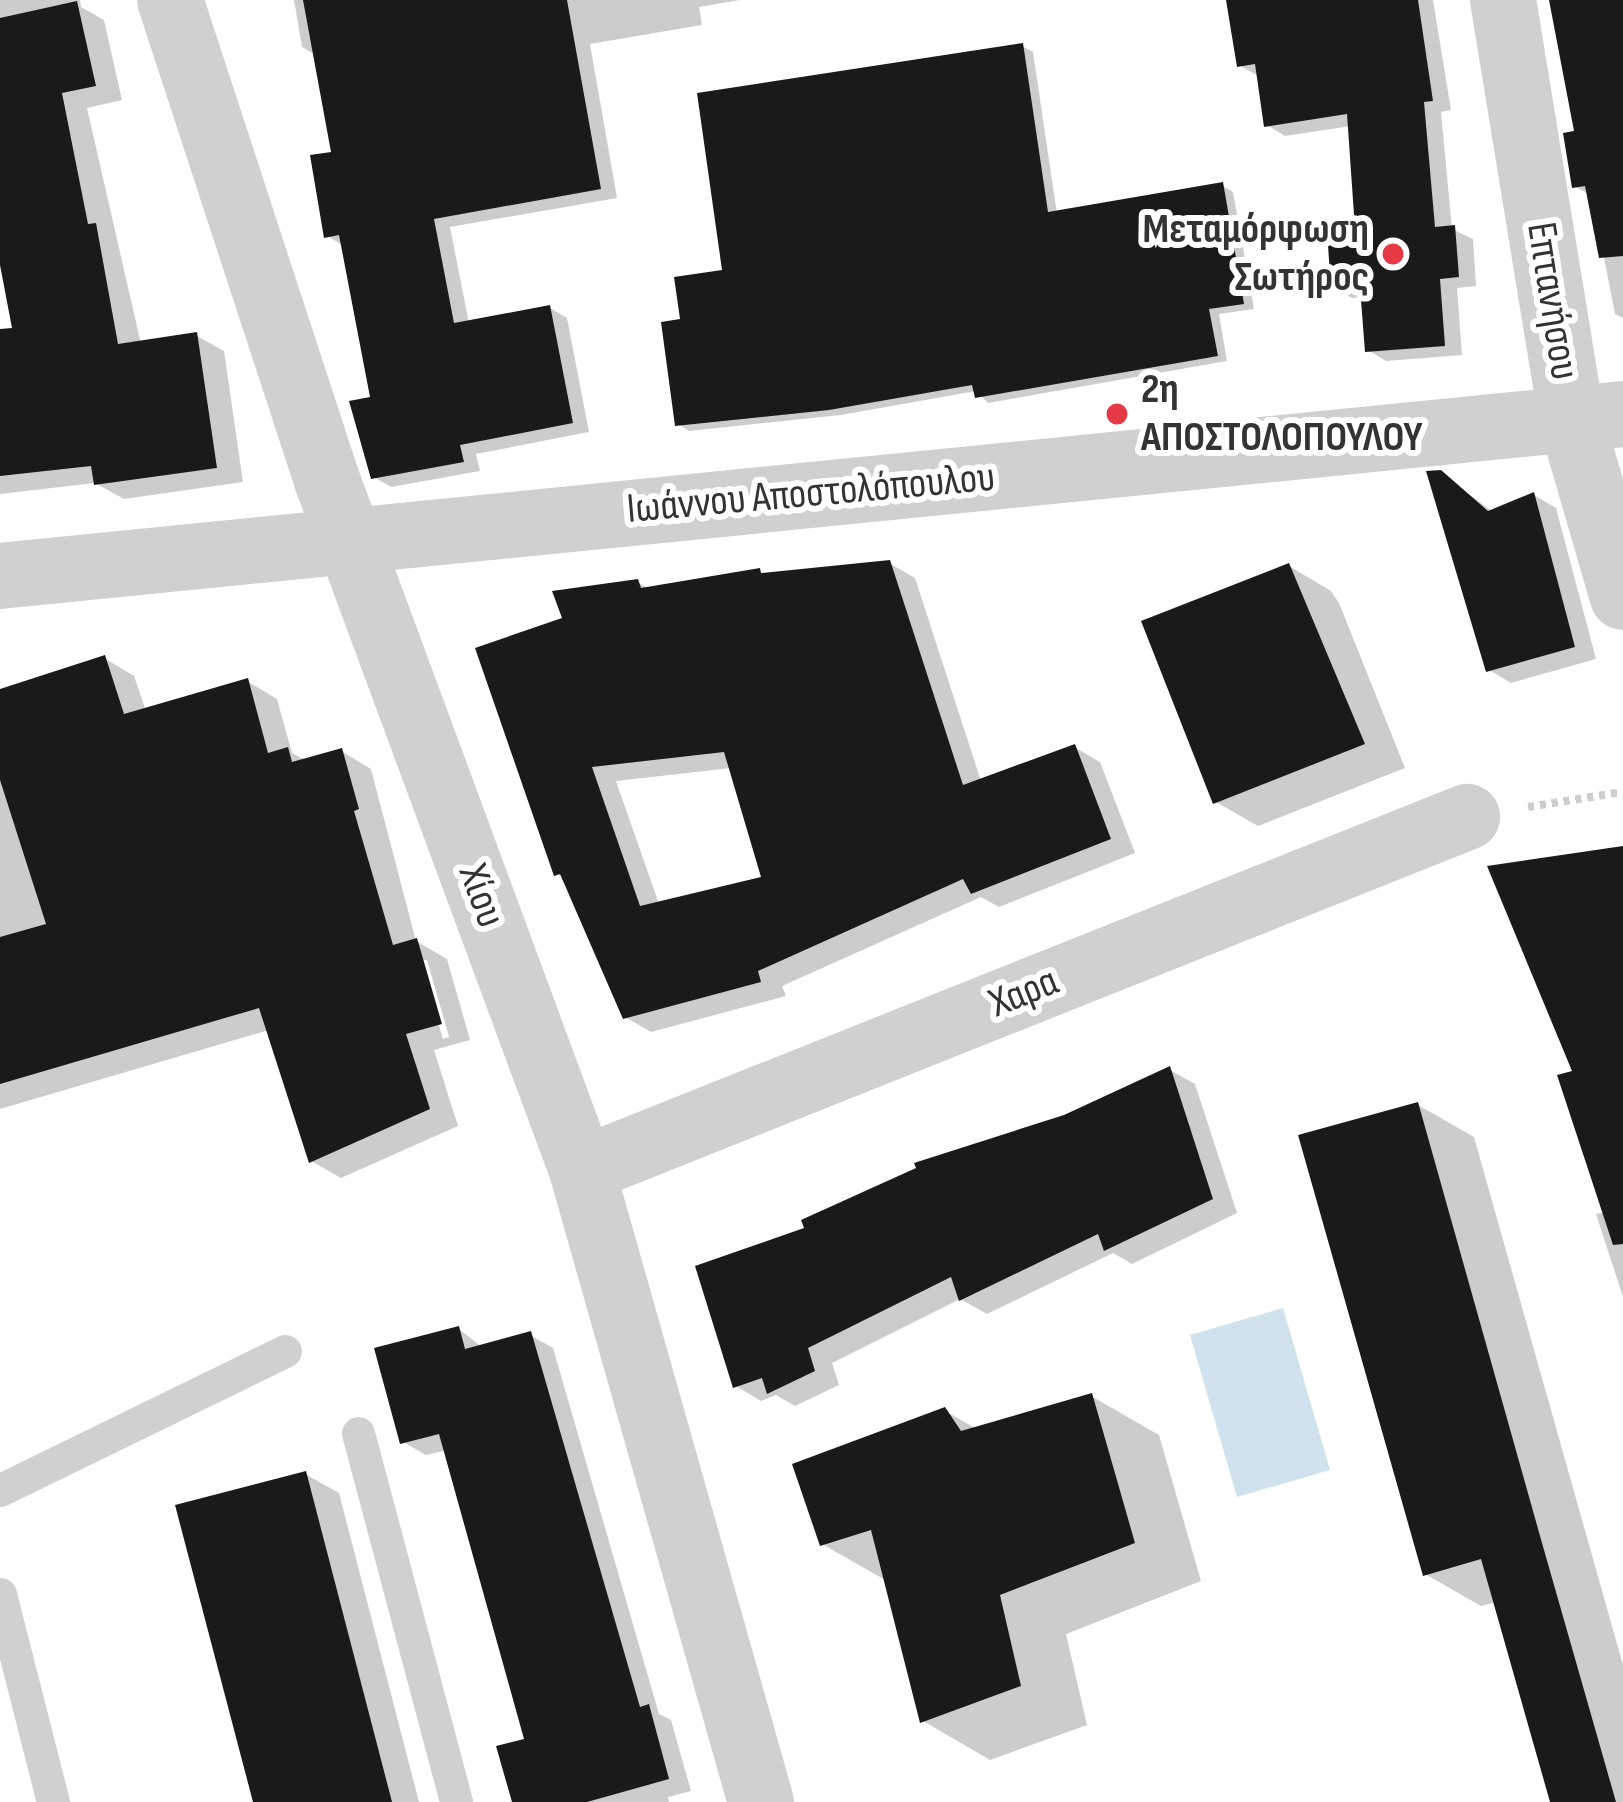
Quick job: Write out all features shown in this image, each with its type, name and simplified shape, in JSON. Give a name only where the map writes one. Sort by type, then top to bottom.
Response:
[{"type":"street","name":"Χίου","points":[[170,0],[348,537],[581,1170],[761,1802]]},
{"type":"street","name":"Επτανήσου","points":[[1503,0],[1597,418],[1623,597]]},
{"type":"street","name":"Ιωάννου Αποστολόπουλου","points":[[0,576],[348,537],[1597,418]]},
{"type":"street","name":"Χαρα","points":[[581,1170],[1467,817]]},
{"type":"lane","points":[[0,1490],[285,1352]]},
{"type":"lane","points":[[358,1433],[456,1802]]},
{"type":"lane","points":[[0,1594],[52,1802]]},
{"type":"path","points":[[1467,817],[1623,792]]},
{"type":"water","points":[[1283,1308],[1330,1470],[1237,1497],[1190,1335]]},
{"type":"building","points":[[303,0],[567,0],[601,189],[434,219],[454,323],[550,305],[573,423],[460,445],[464,462],[371,479],[349,401],[370,397],[339,235],[324,238],[310,155],[331,152]]},
{"type":"building","points":[[1226,0],[1418,0],[1433,101],[1424,102],[1435,227],[1455,225],[1459,277],[1440,279],[1445,346],[1365,352],[1360,287],[1331,289],[1327,231],[1355,229],[1347,114],[1264,127],[1255,64],[1237,67]]},
{"type":"building","points":[[1549,0],[1623,0],[1623,256],[1599,258],[1585,186],[1572,188],[1563,133],[1574,131]]},
{"type":"building","points":[[77,1],[96,86],[62,93],[88,224],[96,223],[118,344],[197,332],[217,468],[94,485],[91,466],[0,476],[0,329],[12,328],[0,265],[0,18]]},
{"type":"building","points":[[1023,43],[1048,212],[1223,182],[1244,304],[1209,309],[1218,356],[975,398],[972,385],[829,410],[675,426],[661,322],[680,319],[674,277],[722,270],[697,93]]},
{"type":"building","points":[[1441,470],[1488,511],[1534,492],[1575,647],[1486,672],[1426,471]]},
{"type":"building","points":[[890,560],[963,785],[1075,744],[1111,839],[971,894],[963,879],[758,971],[761,982],[623,1019],[560,874],[554,876],[475,648],[562,618],[552,591],[638,579],[641,588],[760,568],[761,573]],"holes":[[[724,752],[761,877],[640,906],[592,767]]]},
{"type":"building","points":[[1289,563],[1365,744],[1213,804],[1141,621]]},
{"type":"building","points":[[105,655],[124,714],[248,678],[268,753],[288,747],[292,762],[342,748],[359,809],[354,811],[393,945],[417,938],[442,1024],[406,1034],[430,1109],[309,1163],[259,1008],[0,1084],[0,937],[46,924],[0,780],[0,689]]},
{"type":"building","points":[[1623,846],[1623,1244],[1613,1245],[1557,1075],[1572,1071],[1487,866]]},
{"type":"building","points":[[1170,1066],[1213,1199],[1104,1251],[1098,1234],[959,1301],[951,1277],[808,1348],[815,1371],[767,1394],[762,1378],[733,1388],[695,1266],[804,1228],[801,1220],[916,1168],[914,1163],[1064,1115]]},
{"type":"building","points":[[1418,1102],[1616,1802],[1550,1802],[1481,1559],[1423,1576],[1298,1135]]},
{"type":"building","points":[[459,1326],[465,1349],[531,1331],[640,1707],[649,1704],[669,1779],[587,1802],[512,1802],[496,1746],[524,1739],[439,1434],[400,1444],[374,1348]]},
{"type":"building","points":[[1092,1393],[1135,1543],[1000,1595],[1021,1686],[920,1723],[871,1530],[820,1546],[792,1464],[945,1407],[961,1431]]},
{"type":"building","points":[[306,1471],[392,1802],[253,1802],[175,1505]]},
{"type":"place","name":"Μεταμόρφωση Σωτήρος","points":[[1393,254]]},
{"type":"place","name":"2η ΑΠΟΣΤΟΛΟΠΟΥΛΟΥ","points":[[1117,414]]}]
